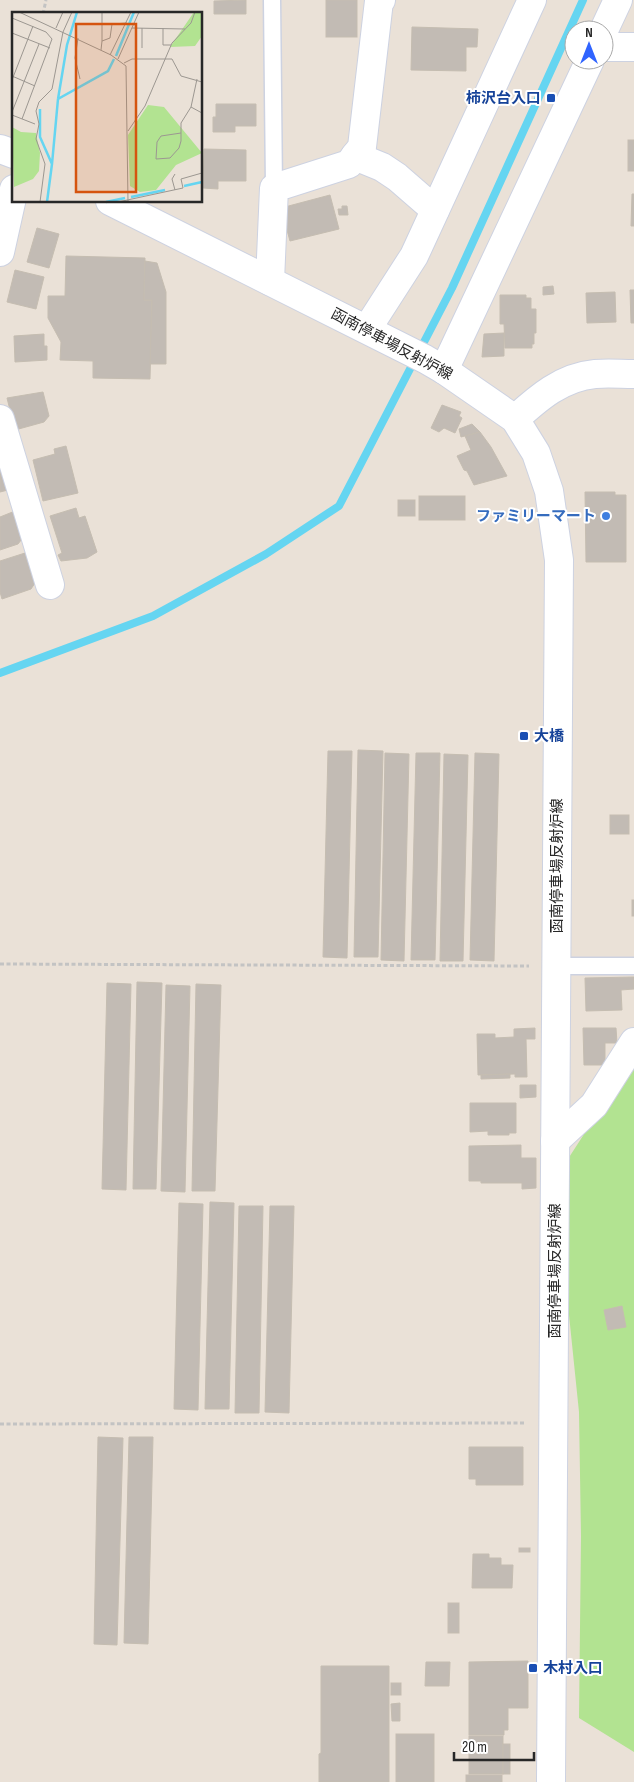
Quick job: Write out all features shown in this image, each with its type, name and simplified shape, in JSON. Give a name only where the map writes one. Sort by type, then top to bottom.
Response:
[{"type":"main road","points":[[270,281],[274,188],[349,164],[362,147],[379,1],[381,0]]},
{"type":"main road","points":[[371,332],[414,256],[532,0]]},
{"type":"main road","points":[[609,20],[618,0]]},
{"type":"main road","points":[[614,47],[634,47]]},
{"type":"main road","points":[[435,364],[585,70]]},
{"type":"main road","points":[[355,156],[382,167],[397,177],[435,210]]},
{"type":"main road","points":[[0,252],[12,198]]},
{"type":"main road","name":"函南停車場反射炉線","points":[[112,202],[435,364],[515,419],[536,453],[549,492],[559,560],[551,1782]]},
{"type":"main road","points":[[515,419],[540,396],[561,383],[594,374],[634,374]]},
{"type":"main road","points":[[0,418],[50,585]]},
{"type":"main road","points":[[556,1141],[594,1105],[634,1042]]},
{"type":"lane","points":[[272,0],[274,188]]},
{"type":"lane","points":[[557,966],[634,966]]},
{"type":"path","points":[[0,964],[557,966]]},
{"type":"path","points":[[0,1424],[554,1422]]},
{"type":"green space","points":[[634,1057],[634,1752],[579,1718],[581,1536],[579,1412],[555,1179]]},
{"type":"building","points":[[246,0],[246,14],[214,14],[214,1]]},
{"type":"building","points":[[326,0],[357,0],[357,37],[326,37]]},
{"type":"building","points":[[412,27],[478,29],[477,47],[466,47],[466,71],[411,70]]},
{"type":"building","points":[[216,104],[256,104],[256,126],[235,126],[235,132],[213,132],[213,117],[216,117]]},
{"type":"building","points":[[628,140],[634,140],[634,171],[628,171]]},
{"type":"building","points":[[204,149],[246,150],[246,181],[218,181],[218,189],[203,188]]},
{"type":"building","points":[[632,194],[634,194],[634,226],[631,226]]},
{"type":"building","points":[[330,195],[339,229],[290,241],[281,208]]},
{"type":"building","points":[[342,206],[347,206],[348,215],[339,215],[338,209],[342,209]]},
{"type":"building","points":[[37,228],[59,234],[49,268],[27,262]]},
{"type":"building","points":[[66,256],[145,258],[144,300],[152,300],[150,379],[93,378],[93,361],[60,360],[61,342],[48,318],[48,296],[65,296]]},
{"type":"building","points":[[145,261],[157,263],[166,292],[166,364],[150,364],[152,300],[144,300]]},
{"type":"building","points":[[15,270],[44,277],[36,309],[7,302]]},
{"type":"building","points":[[553,286],[554,294],[543,295],[543,287]]},
{"type":"building","points":[[630,290],[634,290],[634,323],[631,323]]},
{"type":"building","points":[[615,292],[616,322],[587,323],[586,293]]},
{"type":"building","points":[[500,295],[526,295],[526,298],[531,298],[531,309],[536,309],[536,333],[534,333],[532,348],[505,348],[504,324],[500,324]]},
{"type":"building","points":[[504,333],[504,356],[482,357],[484,334]]},
{"type":"building","points":[[44,334],[44,346],[47,346],[47,360],[15,362],[14,336]]},
{"type":"building","points":[[43,392],[49,416],[44,422],[15,430],[7,398]]},
{"type":"building","points":[[442,405],[461,412],[459,416],[462,418],[455,433],[444,428],[439,432],[431,428]]},
{"type":"building","points":[[472,424],[480,432],[461,437],[459,429]]},
{"type":"building","points":[[480,432],[491,447],[507,476],[474,485],[457,456],[471,450],[465,436]]},
{"type":"building","points":[[66,446],[78,493],[43,501],[33,460],[55,454],[54,449]]},
{"type":"building","points":[[0,458],[8,490],[0,492]]},
{"type":"building","points":[[585,492],[615,492],[615,495],[626,495],[626,562],[586,562]]},
{"type":"building","points":[[419,496],[465,496],[465,520],[419,520]]},
{"type":"building","points":[[398,500],[415,500],[415,516],[398,516]]},
{"type":"building","points":[[76,508],[79,518],[85,516],[97,552],[87,558],[61,561],[58,555],[62,553],[50,516]]},
{"type":"building","points":[[15,511],[25,535],[18,544],[0,550],[0,517]]},
{"type":"building","points":[[25,553],[35,583],[31,589],[2,599],[0,592],[0,561]]},
{"type":"building","points":[[358,750],[383,751],[378,957],[354,957]]},
{"type":"building","points":[[328,751],[352,751],[347,958],[323,957]]},
{"type":"building","points":[[385,753],[409,754],[404,961],[381,960]]},
{"type":"building","points":[[416,753],[440,753],[435,960],[411,960]]},
{"type":"building","points":[[475,753],[499,754],[494,961],[470,960]]},
{"type":"building","points":[[444,754],[468,755],[463,961],[440,961]]},
{"type":"building","points":[[610,815],[629,815],[629,834],[610,834]]},
{"type":"building","points":[[632,900],[634,900],[634,916],[632,916]]},
{"type":"building","points":[[634,977],[634,989],[621,990],[622,1010],[586,1011],[585,978]]},
{"type":"building","points":[[137,982],[162,983],[156,1189],[133,1189]]},
{"type":"building","points":[[107,983],[131,984],[126,1190],[102,1189]]},
{"type":"building","points":[[196,984],[221,985],[215,1191],[192,1191]]},
{"type":"building","points":[[166,985],[190,986],[185,1192],[161,1191]]},
{"type":"building","points":[[535,1028],[535,1039],[526,1039],[527,1077],[515,1077],[515,1074],[478,1075],[477,1034],[495,1034],[495,1038],[514,1037],[514,1029]]},
{"type":"building","points":[[583,1028],[616,1028],[617,1043],[605,1043],[605,1065],[584,1065]]},
{"type":"building","points":[[510,1074],[510,1078],[481,1079],[481,1075]]},
{"type":"building","points":[[520,1085],[536,1085],[536,1097],[520,1098]]},
{"type":"building","points":[[470,1103],[516,1103],[516,1133],[488,1135],[488,1131],[470,1132]]},
{"type":"building","points":[[521,1145],[521,1158],[536,1158],[536,1188],[522,1189],[522,1183],[481,1183],[481,1181],[469,1181],[469,1146]]},
{"type":"building","points":[[210,1202],[234,1203],[229,1409],[205,1409]]},
{"type":"building","points":[[179,1203],[203,1204],[198,1410],[174,1409]]},
{"type":"building","points":[[239,1206],[263,1206],[259,1413],[235,1413]]},
{"type":"building","points":[[270,1206],[294,1206],[289,1413],[265,1412]]},
{"type":"building","points":[[622,1306],[626,1327],[608,1330],[604,1310]]},
{"type":"building","points":[[98,1437],[123,1438],[117,1645],[94,1644]]},
{"type":"building","points":[[129,1437],[153,1437],[148,1644],[124,1643]]},
{"type":"building","points":[[469,1447],[523,1447],[523,1485],[476,1485],[476,1479],[469,1479]]},
{"type":"building","points":[[519,1548],[530,1548],[530,1552],[519,1552]]},
{"type":"building","points":[[473,1554],[489,1554],[489,1558],[501,1558],[501,1565],[513,1565],[512,1588],[472,1588]]},
{"type":"building","points":[[448,1603],[459,1603],[459,1633],[448,1633]]},
{"type":"building","points":[[528,1661],[528,1708],[508,1708],[508,1730],[504,1730],[504,1735],[469,1735],[469,1662]]},
{"type":"building","points":[[426,1662],[450,1662],[449,1686],[425,1686]]},
{"type":"building","points":[[321,1666],[389,1666],[389,1782],[319,1782]]},
{"type":"building","points":[[391,1683],[401,1683],[401,1695],[391,1695]]},
{"type":"building","points":[[400,1703],[400,1721],[392,1721],[391,1704]]},
{"type":"building","points":[[396,1734],[434,1734],[434,1782],[396,1782]]},
{"type":"building","points":[[469,1736],[503,1736],[503,1774],[469,1774]]},
{"type":"building","points":[[503,1744],[510,1744],[510,1774],[503,1774]]},
{"type":"building","points":[[466,1775],[502,1775],[502,1782],[466,1782]]},
{"type":"waterway","points":[[0,673],[153,616],[266,554],[339,506],[452,288],[583,0]]},
{"type":"place","name":"柿沢台入口","points":[[551,98]]},
{"type":"place","name":"ファミリーマート","points":[[606,516]]},
{"type":"place","name":"大橋","points":[[524,736]]},
{"type":"place","name":"木村入口","points":[[533,1668]]}]
